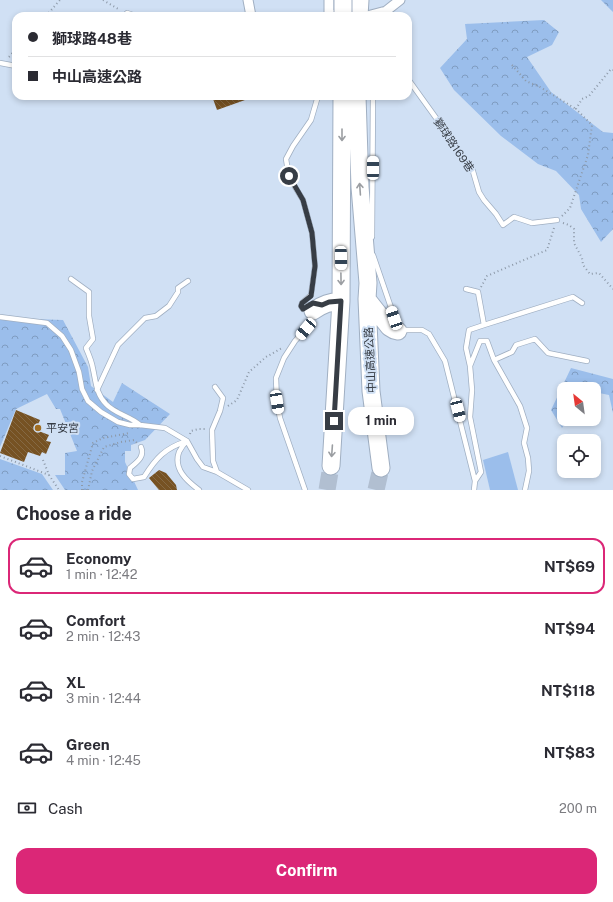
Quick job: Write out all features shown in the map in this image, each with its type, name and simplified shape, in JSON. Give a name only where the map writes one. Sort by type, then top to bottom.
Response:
[{"type":"highway","points":[[336,12],[343,0]]},
{"type":"highway","points":[[354,12],[355,0]]},
{"type":"highway","points":[[331,466],[341,308],[342,100]]},
{"type":"highway","name":"中山高速公路","points":[[357,100],[360,187],[371,391],[381,468]]},
{"type":"highway","points":[[318,308],[329,302],[341,308],[367,299],[390,327],[394,330],[398,330]]},
{"type":"street","points":[[248,0],[250,12]]},
{"type":"street","points":[[329,0],[333,12]]},
{"type":"street","points":[[363,12],[364,0]]},
{"type":"street","points":[[387,12],[400,0]]},
{"type":"lane","points":[[0,63],[12,65]]},
{"type":"lane","name":"獅球路169巷","points":[[412,85],[472,168],[479,192],[503,225],[514,217],[532,223],[557,220]]},
{"type":"lane","points":[[306,489],[280,418],[277,402],[276,378],[280,366],[295,341],[306,329],[318,308],[313,303],[303,309],[301,306],[302,303],[311,296],[315,266],[312,233],[303,200],[289,176],[286,159],[311,120],[317,100]]},
{"type":"lane","points":[[372,245],[373,100]]},
{"type":"lane","points":[[372,252],[398,330],[422,330],[429,334],[445,361],[475,480],[474,490]]},
{"type":"lane","points":[[71,279],[89,292],[89,316],[93,339],[86,348],[93,368],[97,390],[106,404],[120,414],[140,424]]},
{"type":"lane","points":[[97,390],[118,345],[145,318],[156,316],[170,306],[178,292],[178,288],[188,281]]},
{"type":"lane","points":[[466,289],[478,292],[484,325]]},
{"type":"lane","points":[[475,480],[481,472],[470,417],[472,390],[470,366],[466,348],[469,330],[573,297],[582,303]]},
{"type":"lane","points":[[0,317],[47,323],[62,336],[71,350],[82,389],[88,401],[101,412],[118,422],[130,425],[140,424],[165,428],[187,441],[203,467],[217,472],[248,490]]},
{"type":"lane","points":[[494,360],[512,352],[516,345],[534,339],[548,353],[587,361]]},
{"type":"lane","points":[[470,366],[480,341],[487,341],[494,360],[520,406],[526,428],[524,443],[528,458],[529,471],[525,490]]},
{"type":"lane","points":[[215,387],[223,398],[220,411],[212,430],[213,461],[217,472]]},
{"type":"lane","points":[[141,447],[143,452],[141,458],[130,468],[129,474],[133,479],[144,477],[161,455],[172,446],[187,441]]},
{"type":"lane","points":[[187,441],[179,452],[178,460],[180,472],[186,480],[199,490]]},
{"type":"path","points":[[50,12],[60,0]]},
{"type":"path","points":[[103,0],[122,12]]},
{"type":"path","points":[[478,292],[487,276],[547,250],[557,220],[570,208],[588,155],[592,125],[576,108],[526,81],[512,65]]},
{"type":"path","points":[[576,108],[582,99],[589,96],[612,70],[613,66]]},
{"type":"path","points":[[557,220],[569,225],[574,230],[574,243],[584,265],[590,274],[599,273],[613,289]]},
{"type":"path","points":[[220,411],[237,400],[249,372],[266,357],[295,341]]},
{"type":"path","points":[[187,441],[191,431],[199,429],[212,430]]},
{"type":"path","points":[[82,490],[83,475],[93,443],[103,438],[131,433]]},
{"type":"path","points":[[88,490],[92,471],[104,447],[134,440],[141,447]]},
{"type":"path","points":[[0,456],[49,475]]},
{"type":"path","points":[[43,460],[49,475],[59,490]]},
{"type":"green space","points":[[601,0],[613,0],[613,12]]},
{"type":"green space","points":[[544,20],[559,32],[552,45],[527,57],[551,92],[603,132],[613,133],[613,229],[601,242],[581,209],[579,195],[556,171],[538,164],[501,136],[454,90],[440,68],[467,39],[465,24]]},
{"type":"green space","points":[[0,318],[63,320],[88,367],[91,386],[113,402],[122,383],[170,414],[145,440],[131,445],[131,451],[125,451],[125,462],[138,490],[65,490],[55,475],[65,475],[65,453],[77,451],[60,409],[56,409],[47,394],[16,409],[0,447]]},
{"type":"green space","points":[[571,368],[613,379],[613,413],[609,395],[601,393],[601,382],[564,382]]},
{"type":"green space","points":[[557,397],[557,420],[551,410]]},
{"type":"green space","points":[[508,452],[518,490],[490,490],[483,460]]},
{"type":"green space","points":[[0,459],[42,474],[53,490],[0,490]]},
{"type":"building","points":[[213,100],[245,100],[217,110]]},
{"type":"building","points":[[16,410],[40,420],[36,430],[49,435],[46,441],[51,442],[46,454],[42,452],[40,456],[28,452],[24,462],[0,453]]},
{"type":"building","points":[[159,470],[166,473],[176,485],[177,490],[159,490],[149,478]]},
{"type":"tunnel","points":[[327,490],[331,466]]},
{"type":"tunnel","points":[[376,490],[381,468]]},
{"type":"place","name":"平安宮","points":[[38,428]]},
{"type":"route","points":[[289,176],[303,200],[305,213],[312,233],[315,266],[311,296],[302,303],[301,306],[303,309],[313,303],[322,305],[329,302],[341,301],[334,421]]}]
